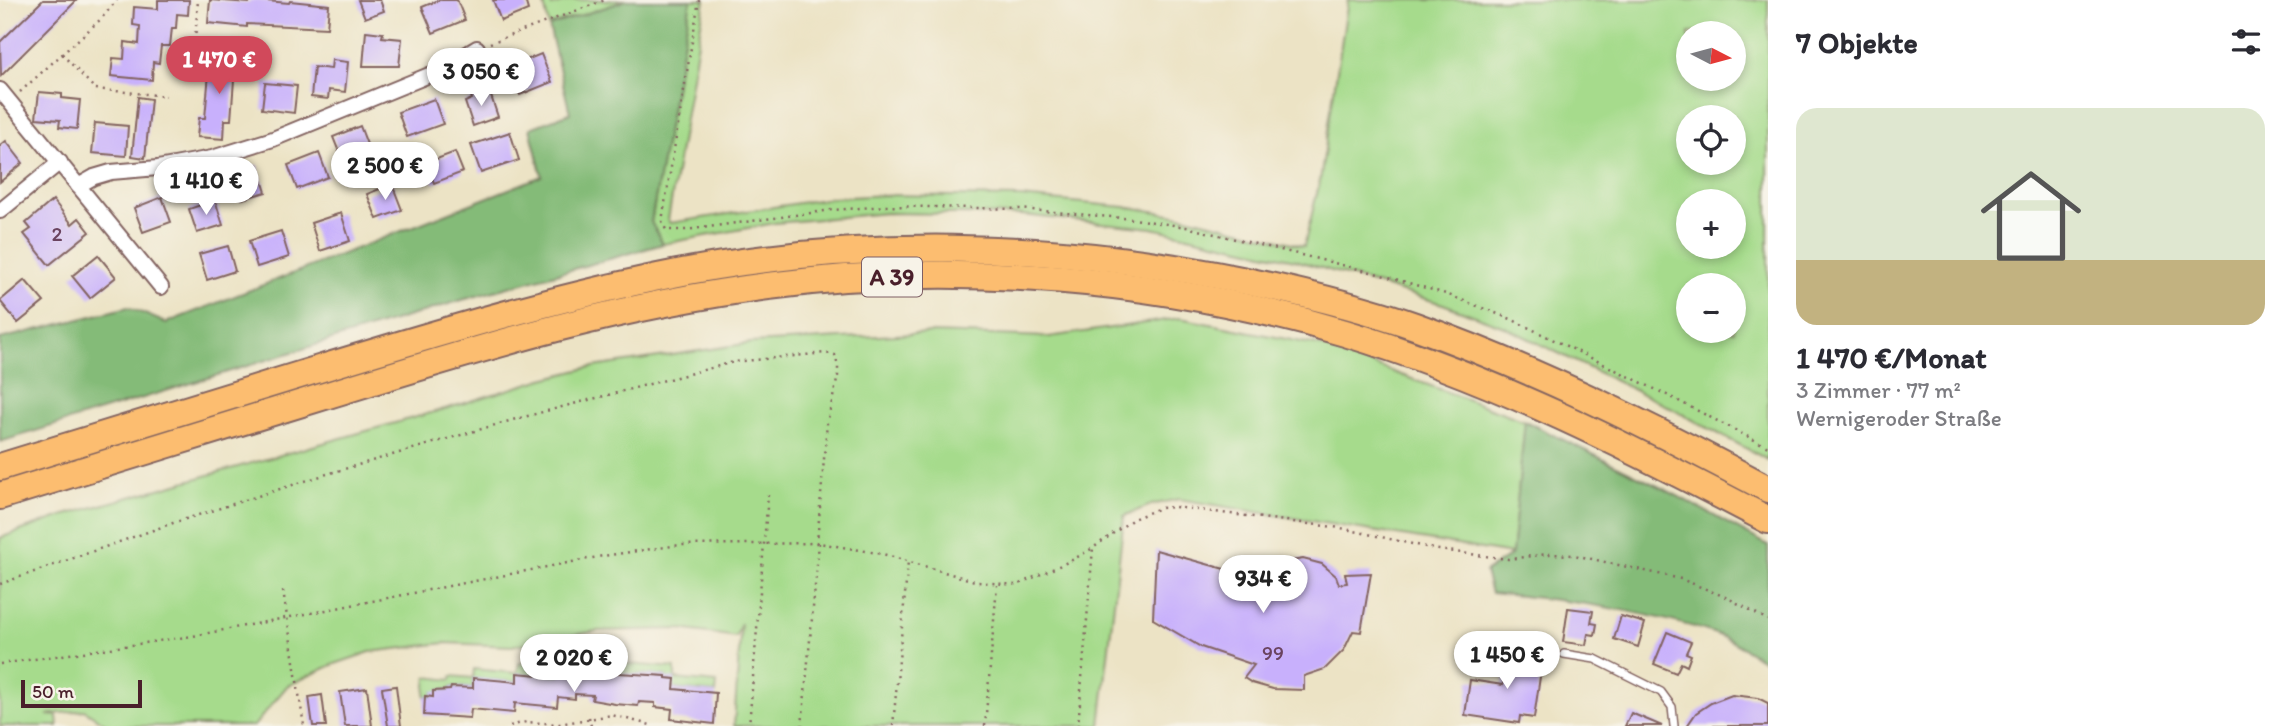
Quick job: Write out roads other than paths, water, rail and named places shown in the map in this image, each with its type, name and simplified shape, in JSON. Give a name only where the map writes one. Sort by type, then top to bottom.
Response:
[{"type":"highway","name":"A 39","points":[[0,467],[526,307],[661,276],[767,259],[870,249],[968,248],[1064,253],[1183,268],[1299,292],[1387,317],[1522,368],[1663,433],[1768,489]]},
{"type":"highway","name":"A 39","points":[[0,496],[535,332],[654,305],[769,286],[871,277],[969,276],[1127,287],[1240,307],[1342,332],[1451,369],[1511,393],[1600,433],[1768,520]]},
{"type":"street","points":[[78,186],[111,172],[159,168],[212,158],[273,139],[439,71],[477,48]]},
{"type":"street","points":[[0,90],[161,287]]},
{"type":"street","points":[[0,211],[60,162]]},
{"type":"lane","points":[[1564,654],[1595,659],[1661,692],[1672,707],[1674,726]]}]
